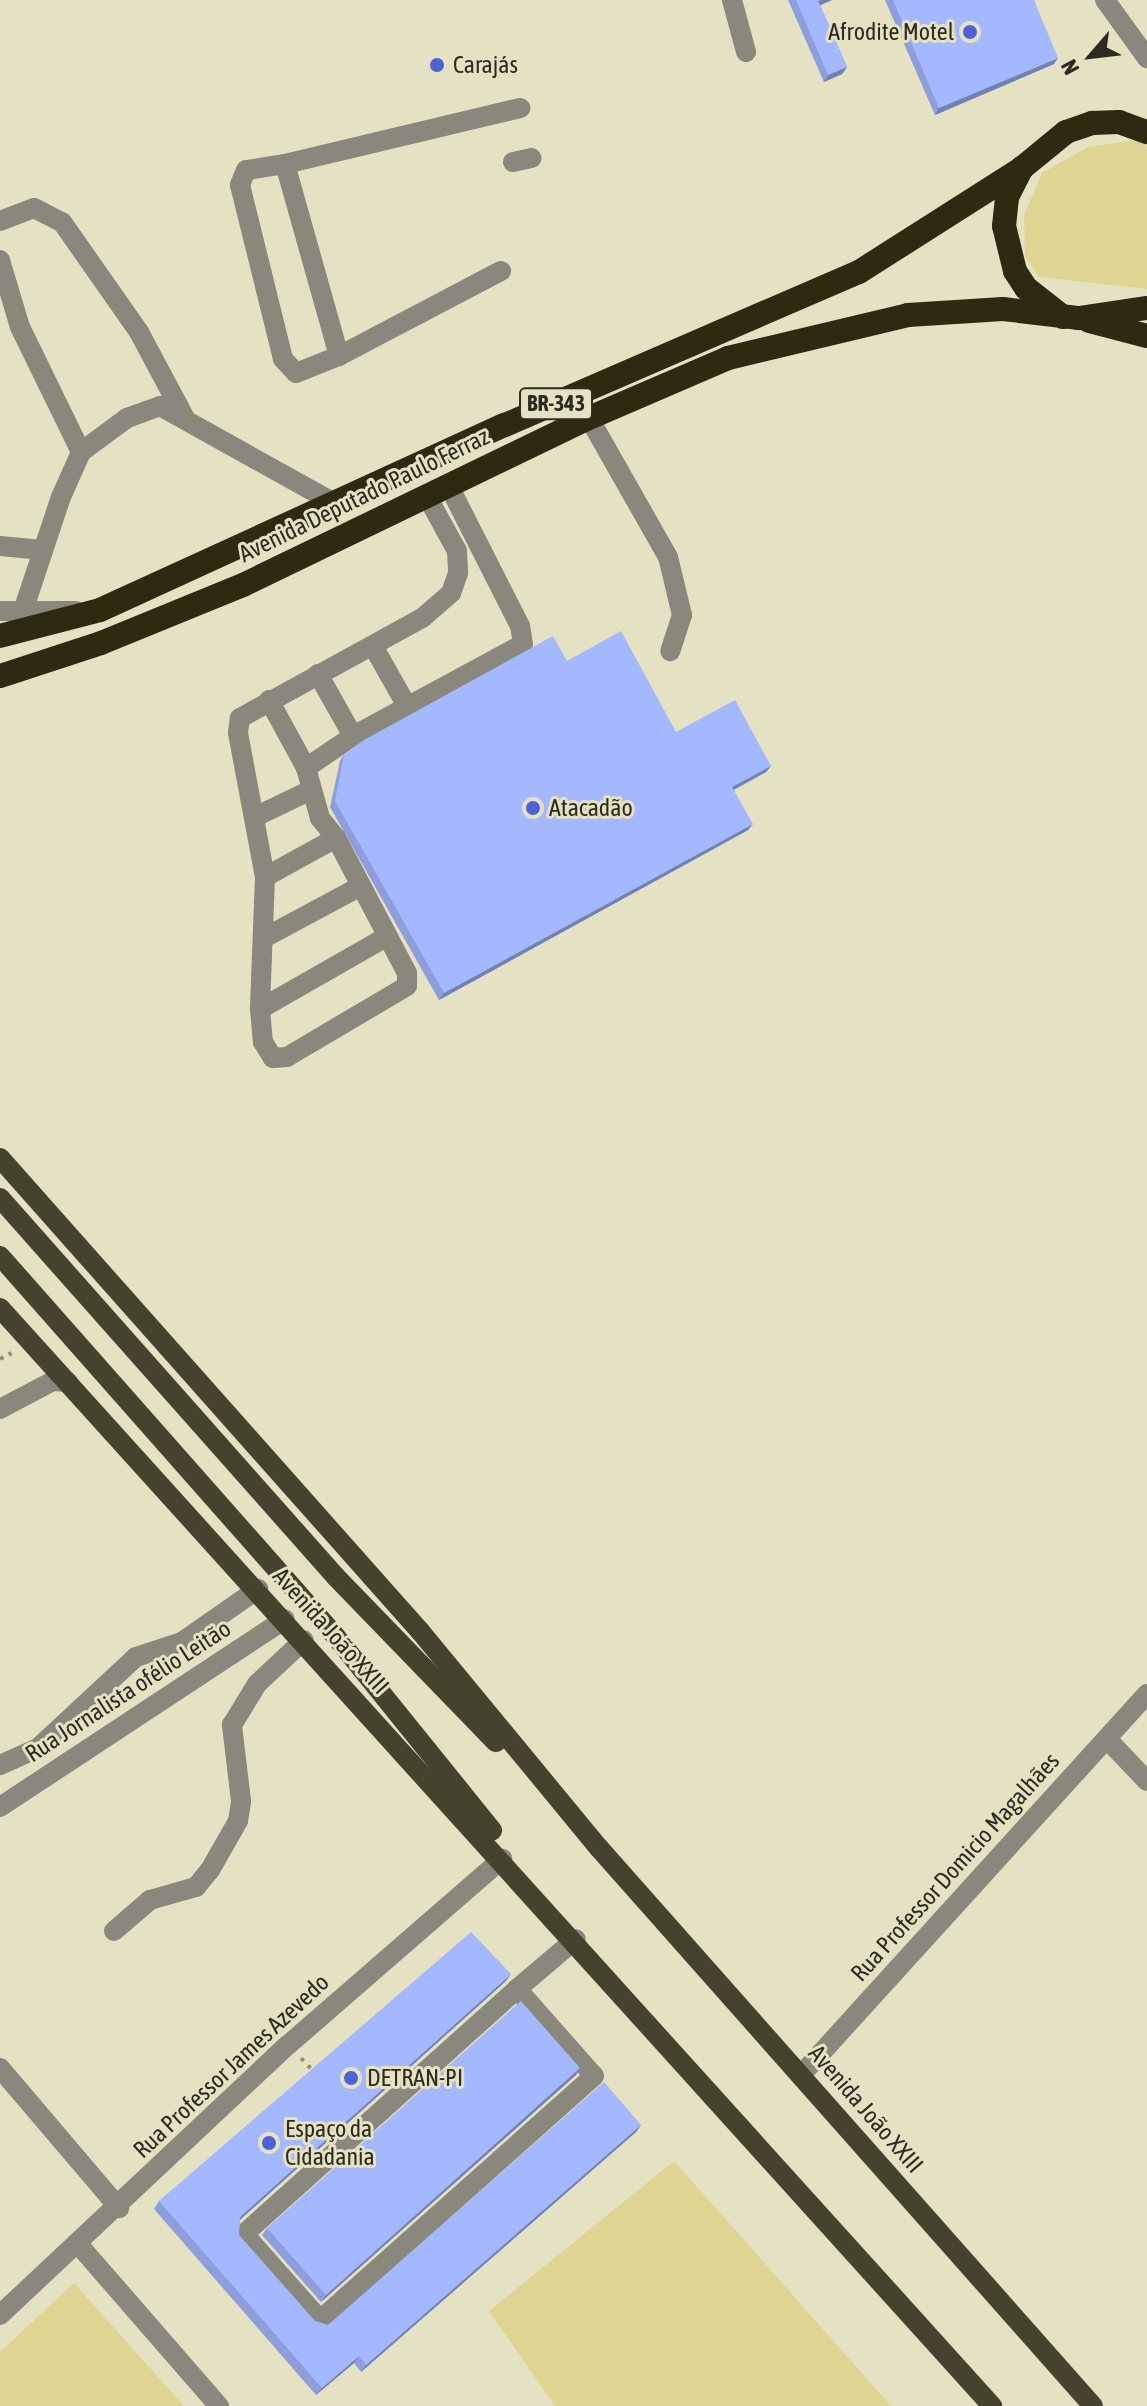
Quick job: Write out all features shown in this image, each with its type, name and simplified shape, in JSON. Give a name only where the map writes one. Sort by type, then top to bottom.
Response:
[{"type":"highway","name":"BR-343","points":[[1022,168],[1066,132],[1092,123],[1119,122],[1147,132]]},
{"type":"highway","points":[[1022,168],[1007,197],[1007,248],[1026,288],[1071,317]]},
{"type":"highway","name":"Avenida Deputado Paulo Ferraz","points":[[0,636],[100,610],[859,272],[1022,168]]},
{"type":"highway","name":"Avenida Deputado Paulo Ferraz","points":[[1071,317],[1147,308]]},
{"type":"highway","name":"Avenida Deputado Paulo Ferraz","points":[[0,676],[101,643],[243,585],[589,418],[728,358],[865,321],[1003,309],[1071,317],[1147,336]]},
{"type":"main road","points":[[1119,122],[1147,120]]},
{"type":"main road","name":"Avenida João XXIII","points":[[0,1158],[420,1631],[599,1848],[1093,2406]]},
{"type":"main road","name":"Avenida João XXIII","points":[[0,1198],[336,1577],[599,1848]]},
{"type":"main road","name":"Avenida João XXIII","points":[[0,1256],[332,1632],[622,1990]]},
{"type":"main road","name":"Avenida João XXIII","points":[[0,1308],[576,1939],[992,2406]]},
{"type":"street","points":[[732,0],[746,52]]},
{"type":"street","points":[[1105,0],[1147,58]]},
{"type":"street","points":[[501,271],[339,356],[296,373],[283,359],[240,185],[246,170],[285,164],[520,108]]},
{"type":"street","points":[[285,164],[339,356]]},
{"type":"street","points":[[0,221],[34,208],[62,222],[139,332],[185,418]]},
{"type":"street","points":[[0,260],[20,327],[81,452]]},
{"type":"street","points":[[23,611],[81,452],[127,418],[160,406],[336,504]]},
{"type":"street","points":[[589,418],[668,557],[682,615],[670,651]]},
{"type":"street","points":[[306,768],[353,736],[525,639],[449,486]]},
{"type":"street","points":[[269,700],[306,768],[320,818],[336,838],[407,973],[407,986],[287,1057],[273,1058],[263,1042],[260,1009],[265,877],[257,816],[238,733],[240,718],[269,700],[422,618],[451,593],[458,573],[457,551],[428,498]]},
{"type":"street","points":[[0,546],[43,550]]},
{"type":"street","name":"Avenida Deputado Paulo Ferraz","points":[[0,611],[100,610]]},
{"type":"street","points":[[373,646],[407,706]]},
{"type":"street","points":[[318,674],[353,736]]},
{"type":"street","points":[[257,816],[311,790]]},
{"type":"street","points":[[265,877],[336,838]]},
{"type":"street","points":[[264,938],[361,886]]},
{"type":"street","points":[[260,1009],[388,936]]},
{"type":"street","points":[[0,1409],[53,1381],[68,1382]]},
{"type":"street","points":[[0,1765],[38,1748],[136,1657],[182,1642],[258,1589]]},
{"type":"street","name":"Rua Jornalista ofélio Leitão","points":[[0,1807],[285,1619]]},
{"type":"street","points":[[114,1931],[150,1900],[196,1887],[210,1870],[240,1811],[232,1725],[257,1684],[304,1640]]},
{"type":"street","name":"Rua Professor Domicio Magalhães","points":[[801,2075],[1147,1694]]},
{"type":"street","points":[[1107,1739],[1147,1781]]},
{"type":"street","name":"Rua Professor James Azevedo","points":[[0,2315],[119,2208],[288,2045],[502,1859]]},
{"type":"street","points":[[517,1989],[594,2076],[320,2320],[244,2234],[517,1989],[576,1939]]},
{"type":"street","points":[[0,2068],[119,2208]]},
{"type":"street","points":[[78,2244],[219,2406]]},
{"type":"path","points":[[288,2045],[321,2080]]},
{"type":"shaded area","points":[[1137,140],[1147,146],[1147,289],[1039,277],[1025,256],[1024,215],[1042,173],[1088,147]]},
{"type":"shaded area","points":[[674,2161],[891,2406],[555,2406],[489,2311]]},
{"type":"shaded area","points":[[74,2283],[184,2406],[0,2406],[0,2352]]},
{"type":"building","name":"Afrodite Motel","points":[[796,0],[821,0],[818,1],[847,67],[828,75]]},
{"type":"building","name":"Afrodite Motel","points":[[893,0],[1034,0],[1058,58],[939,108]]},
{"type":"building","name":"Atacadão","points":[[621,631],[676,732],[735,700],[771,766],[732,787],[753,824],[444,993],[335,801],[344,754],[553,636],[567,661]]},
{"type":"building","points":[[471,1932],[511,1974],[240,2217],[239,2235],[315,2321],[328,2325],[604,2082],[641,2125],[366,2365],[359,2356],[322,2388],[159,2201]]},
{"type":"building","points":[[521,2001],[580,2068],[326,2295],[267,2228]]},
{"type":"place","name":"Afrodite Motel","points":[[970,32]]},
{"type":"place","name":"Carajás","points":[[437,65]]},
{"type":"place","name":"Atacadão","points":[[533,808]]},
{"type":"place","name":"DETRAN-PI","points":[[351,2078]]},
{"type":"place","name":"Espaço da Cidadania","points":[[269,2143]]}]
